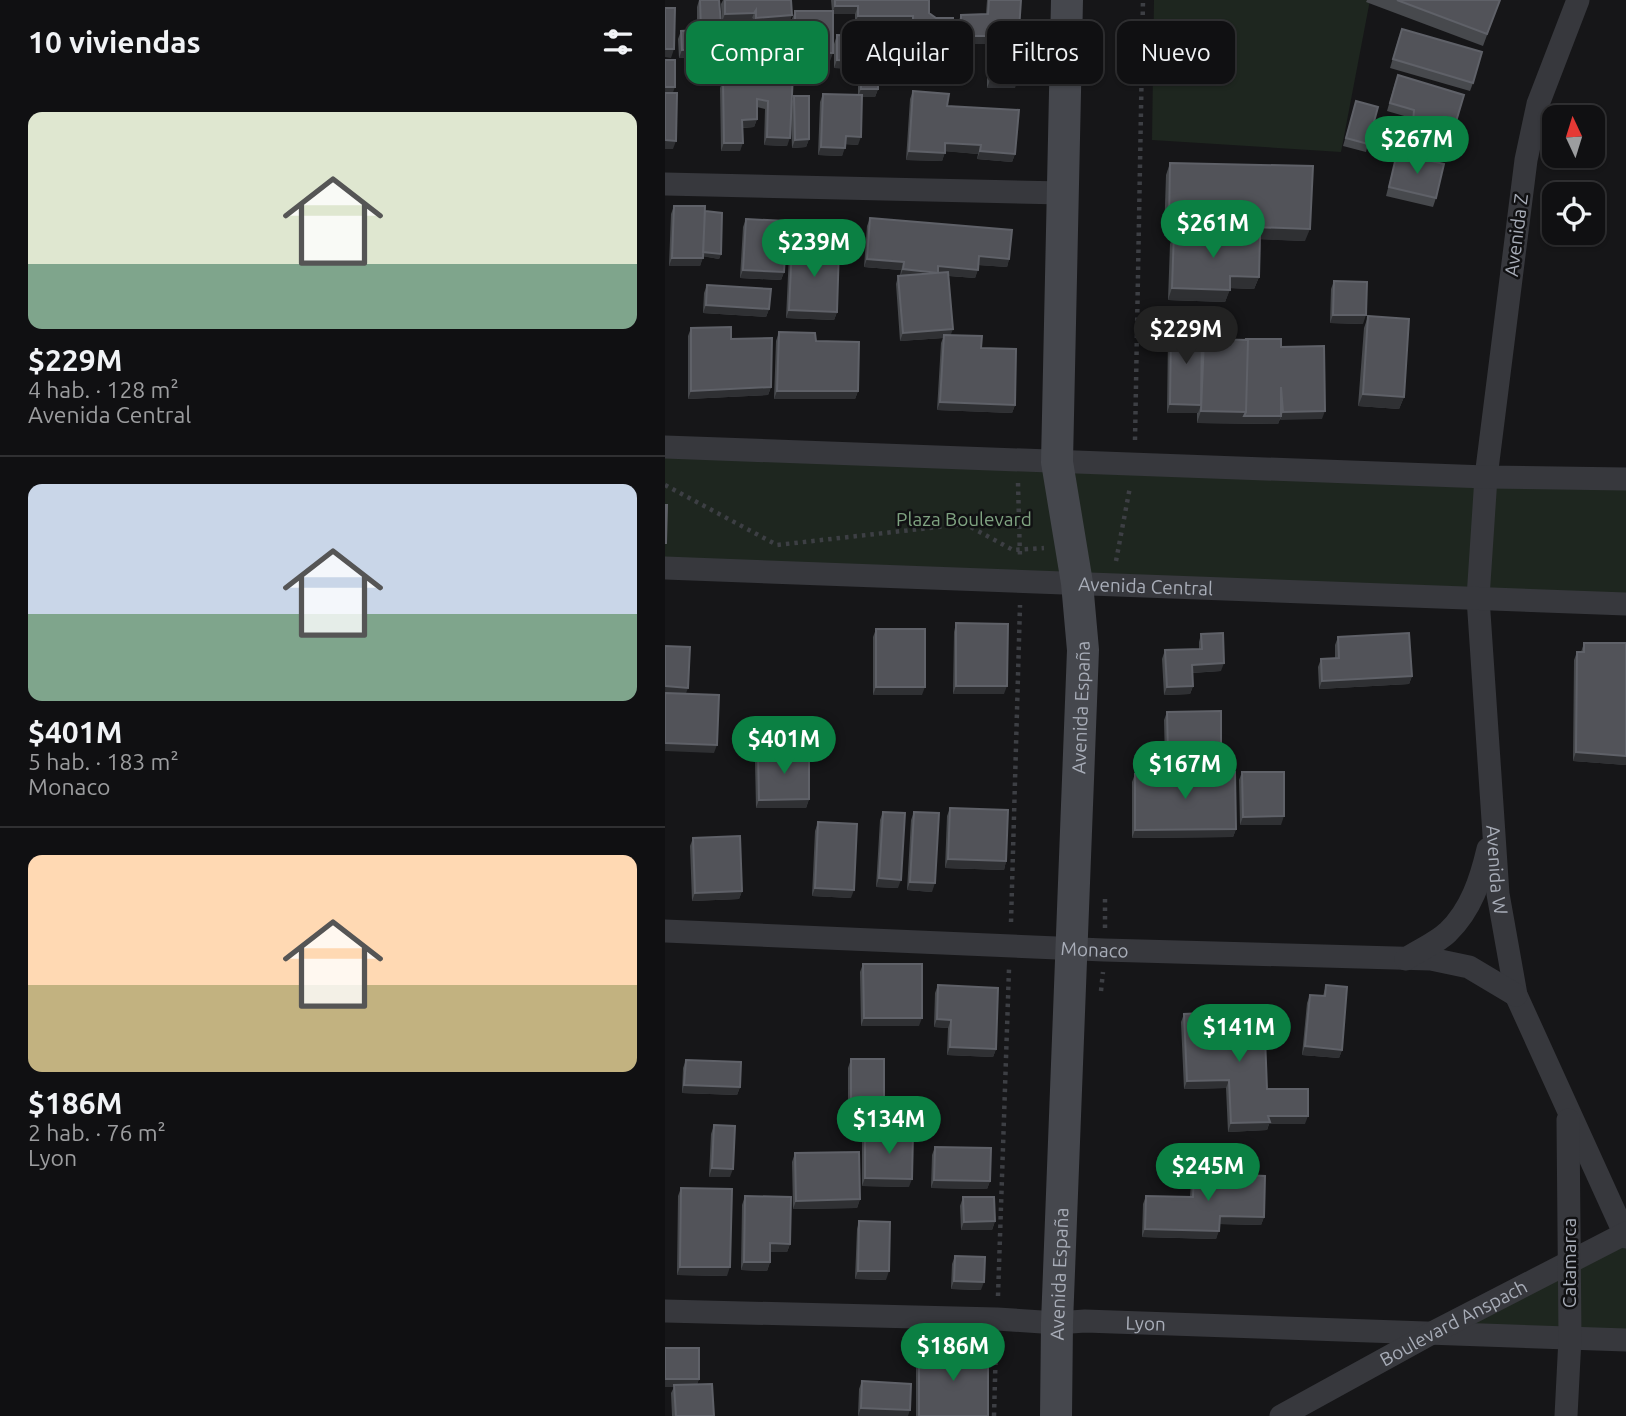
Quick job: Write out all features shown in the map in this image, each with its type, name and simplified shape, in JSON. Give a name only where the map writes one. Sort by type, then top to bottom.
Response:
[{"type":"main road","name":"Avenida España","points":[[1056,1416],[1057,1324],[1083,650],[1077,583],[1057,461],[1067,0]]},
{"type":"street","name":"Avenida Z","points":[[1486,477],[1526,160],[1538,104],[1578,0]]},
{"type":"street","points":[[665,184],[1063,193]]},
{"type":"street","points":[[665,447],[1486,477],[1626,479]]},
{"type":"street","name":"Avenida W","points":[[1486,477],[1478,598],[1498,894],[1516,995],[1625,1235]]},
{"type":"street","name":"Avenida Central","points":[[665,568],[1626,604]]},
{"type":"street","points":[[1406,959],[1447,934],[1467,907],[1481,877],[1494,826]]},
{"type":"street","name":"Monaco","points":[[665,931],[1104,950],[1431,959],[1469,967],[1516,995]]},
{"type":"street","name":"Catamarca","points":[[1566,1416],[1570,1338],[1568,1110]]},
{"type":"street","name":"Boulevard Anspach","points":[[1281,1416],[1432,1333],[1625,1235]]},
{"type":"street","name":"Lyon","points":[[665,1311],[997,1319],[1057,1324],[1086,1321],[1626,1340]]},
{"type":"path","points":[[1112,584],[1134,464],[1143,0]]},
{"type":"path","points":[[665,485],[777,545],[965,524],[1013,550],[1045,548]]},
{"type":"path","points":[[1101,1003],[1105,883]]},
{"type":"green space","points":[[1154,0],[1370,0],[1341,152],[1152,140],[1153,84],[1235,84],[1235,21],[1154,21]]},
{"type":"green space","name":"Plaza Boulevard","points":[[665,447],[1626,479],[1626,604],[665,568]]},
{"type":"green space","points":[[1626,1237],[1626,1340],[1432,1333]]},
{"type":"building","points":[[700,0],[719,0],[721,21],[701,21]]},
{"type":"building","points":[[725,0],[791,0],[792,15],[756,18],[756,10],[754,13],[725,14]]},
{"type":"building","points":[[835,0],[929,0],[929,13],[936,18],[953,18],[953,21],[913,21],[913,16],[858,16],[858,6],[835,6]]},
{"type":"building","points":[[989,0],[1021,0],[1020,21],[987,21],[987,36],[973,36],[973,21],[961,21],[961,15],[988,14]]},
{"type":"building","points":[[1397,0],[1500,0],[1487,34]]},
{"type":"building","points":[[665,8],[675,8],[674,49],[665,49]]},
{"type":"building","points":[[795,11],[833,11],[833,53],[828,53],[828,21],[795,21]]},
{"type":"building","points":[[1402,29],[1482,52],[1473,83],[1393,59]]},
{"type":"building","points":[[681,31],[686,31],[686,50],[682,50]]},
{"type":"building","points":[[837,35],[842,35],[842,60],[837,60]]},
{"type":"building","points":[[665,60],[675,60],[675,87],[665,87]]},
{"type":"building","points":[[1398,75],[1464,95],[1452,135],[1413,123],[1414,110],[1390,103]]},
{"type":"building","points":[[723,84],[792,84],[790,138],[767,137],[768,101],[757,99],[757,119],[742,120],[743,143],[724,143]]},
{"type":"building","points":[[861,84],[878,84],[878,89],[861,89]]},
{"type":"building","points":[[913,91],[949,94],[947,106],[1019,110],[1015,154],[980,151],[981,145],[945,143],[945,153],[909,151]]},
{"type":"building","points":[[665,93],[677,93],[676,141],[665,140]]},
{"type":"building","points":[[823,94],[862,95],[861,137],[846,136],[845,148],[821,147]]},
{"type":"building","points":[[794,96],[809,96],[809,139],[795,140]]},
{"type":"building","points":[[1356,101],[1378,107],[1368,144],[1346,138]]},
{"type":"building","points":[[1397,153],[1444,164],[1436,198],[1389,187]]},
{"type":"building","points":[[1170,163],[1313,166],[1310,229],[1169,224]]},
{"type":"building","points":[[674,206],[705,206],[703,258],[672,258]]},
{"type":"building","points":[[705,211],[722,213],[721,254],[703,252]]},
{"type":"building","points":[[870,218],[1012,230],[1009,259],[979,256],[978,270],[938,266],[938,273],[903,269],[904,262],[867,259]]},
{"type":"building","points":[[746,219],[787,221],[784,272],[743,270]]},
{"type":"building","points":[[1174,232],[1260,236],[1259,277],[1230,276],[1230,290],[1172,288]]},
{"type":"building","points":[[792,246],[839,247],[837,312],[789,310]]},
{"type":"building","points":[[948,272],[953,329],[903,333],[898,276]]},
{"type":"building","points":[[1334,281],[1367,282],[1366,315],[1333,315]]},
{"type":"building","points":[[707,285],[771,289],[769,309],[706,305]]},
{"type":"building","points":[[1368,316],[1409,319],[1404,397],[1363,394]]},
{"type":"building","points":[[731,327],[731,339],[772,338],[771,387],[691,391],[691,328]]},
{"type":"building","points":[[1171,328],[1202,328],[1201,405],[1170,404]]},
{"type":"building","points":[[779,332],[815,333],[816,341],[859,342],[858,391],[777,391]]},
{"type":"building","points":[[944,335],[982,336],[981,348],[1016,349],[1015,405],[940,402]]},
{"type":"building","points":[[1204,339],[1248,340],[1246,412],[1201,411]]},
{"type":"building","points":[[1245,339],[1281,339],[1281,347],[1324,346],[1325,411],[1283,412],[1281,387],[1281,416],[1244,416],[1248,340]]},
{"type":"building","points":[[667,505],[666,543],[665,543]]},
{"type":"building","points":[[956,623],[1008,624],[1007,686],[956,686]]},
{"type":"building","points":[[876,629],[925,629],[925,687],[876,687]]},
{"type":"building","points":[[1223,633],[1224,663],[1192,665],[1193,686],[1167,687],[1165,650],[1202,649],[1201,634]]},
{"type":"building","points":[[1409,633],[1412,676],[1322,681],[1321,659],[1339,658],[1338,637]]},
{"type":"building","points":[[1584,643],[1626,643],[1626,756],[1576,752],[1577,652],[1584,652]]},
{"type":"building","points":[[665,646],[690,647],[688,688],[665,686]]},
{"type":"building","points":[[665,693],[719,695],[717,745],[665,743]]},
{"type":"building","points":[[1221,711],[1221,752],[1168,753],[1167,712]]},
{"type":"building","points":[[809,752],[809,799],[759,800],[758,753]]},
{"type":"building","points":[[1235,772],[1236,829],[1135,830],[1135,774]]},
{"type":"building","points":[[1242,772],[1284,772],[1284,816],[1243,817]]},
{"type":"building","points":[[950,808],[1008,810],[1006,861],[948,859]]},
{"type":"building","points":[[883,812],[905,813],[901,880],[879,878]]},
{"type":"building","points":[[914,812],[939,813],[935,883],[910,882]]},
{"type":"building","points":[[818,822],[857,824],[854,890],[815,888]]},
{"type":"building","points":[[740,836],[742,891],[695,893],[693,838]]},
{"type":"building","points":[[863,964],[922,964],[922,1018],[864,1018]]},
{"type":"building","points":[[938,985],[998,988],[996,1049],[950,1047],[951,1020],[937,1019]]},
{"type":"building","points":[[1326,985],[1347,987],[1342,1050],[1305,1046],[1310,995],[1325,996]]},
{"type":"building","points":[[1264,1010],[1267,1089],[1308,1089],[1308,1116],[1268,1116],[1270,1122],[1231,1123],[1229,1080],[1187,1081],[1184,1014]]},
{"type":"building","points":[[851,1059],[884,1059],[884,1124],[851,1124]]},
{"type":"building","points":[[686,1060],[741,1062],[740,1087],[684,1085]]},
{"type":"building","points":[[714,1125],[735,1126],[733,1169],[712,1168]]},
{"type":"building","points":[[865,1133],[913,1134],[912,1179],[865,1178]]},
{"type":"building","points":[[935,1147],[991,1148],[990,1181],[934,1180]]},
{"type":"building","points":[[859,1152],[860,1199],[796,1201],[795,1153]]},
{"type":"building","points":[[1194,1173],[1265,1176],[1264,1217],[1220,1216],[1219,1231],[1145,1229],[1146,1196],[1193,1197]]},
{"type":"building","points":[[681,1188],[732,1189],[730,1267],[680,1267]]},
{"type":"building","points":[[745,1196],[791,1197],[790,1244],[770,1243],[770,1262],[744,1262]]},
{"type":"building","points":[[963,1197],[994,1197],[995,1221],[964,1222]]},
{"type":"building","points":[[859,1221],[890,1222],[889,1271],[858,1271]]},
{"type":"building","points":[[955,1256],[985,1257],[984,1282],[954,1281]]},
{"type":"building","points":[[665,1348],[699,1348],[699,1379],[665,1379]]},
{"type":"building","points":[[919,1350],[988,1350],[988,1416],[919,1416]]},
{"type":"building","points":[[862,1381],[911,1384],[910,1410],[861,1408]]},
{"type":"building","points":[[712,1384],[714,1416],[676,1416],[674,1385]]}]
